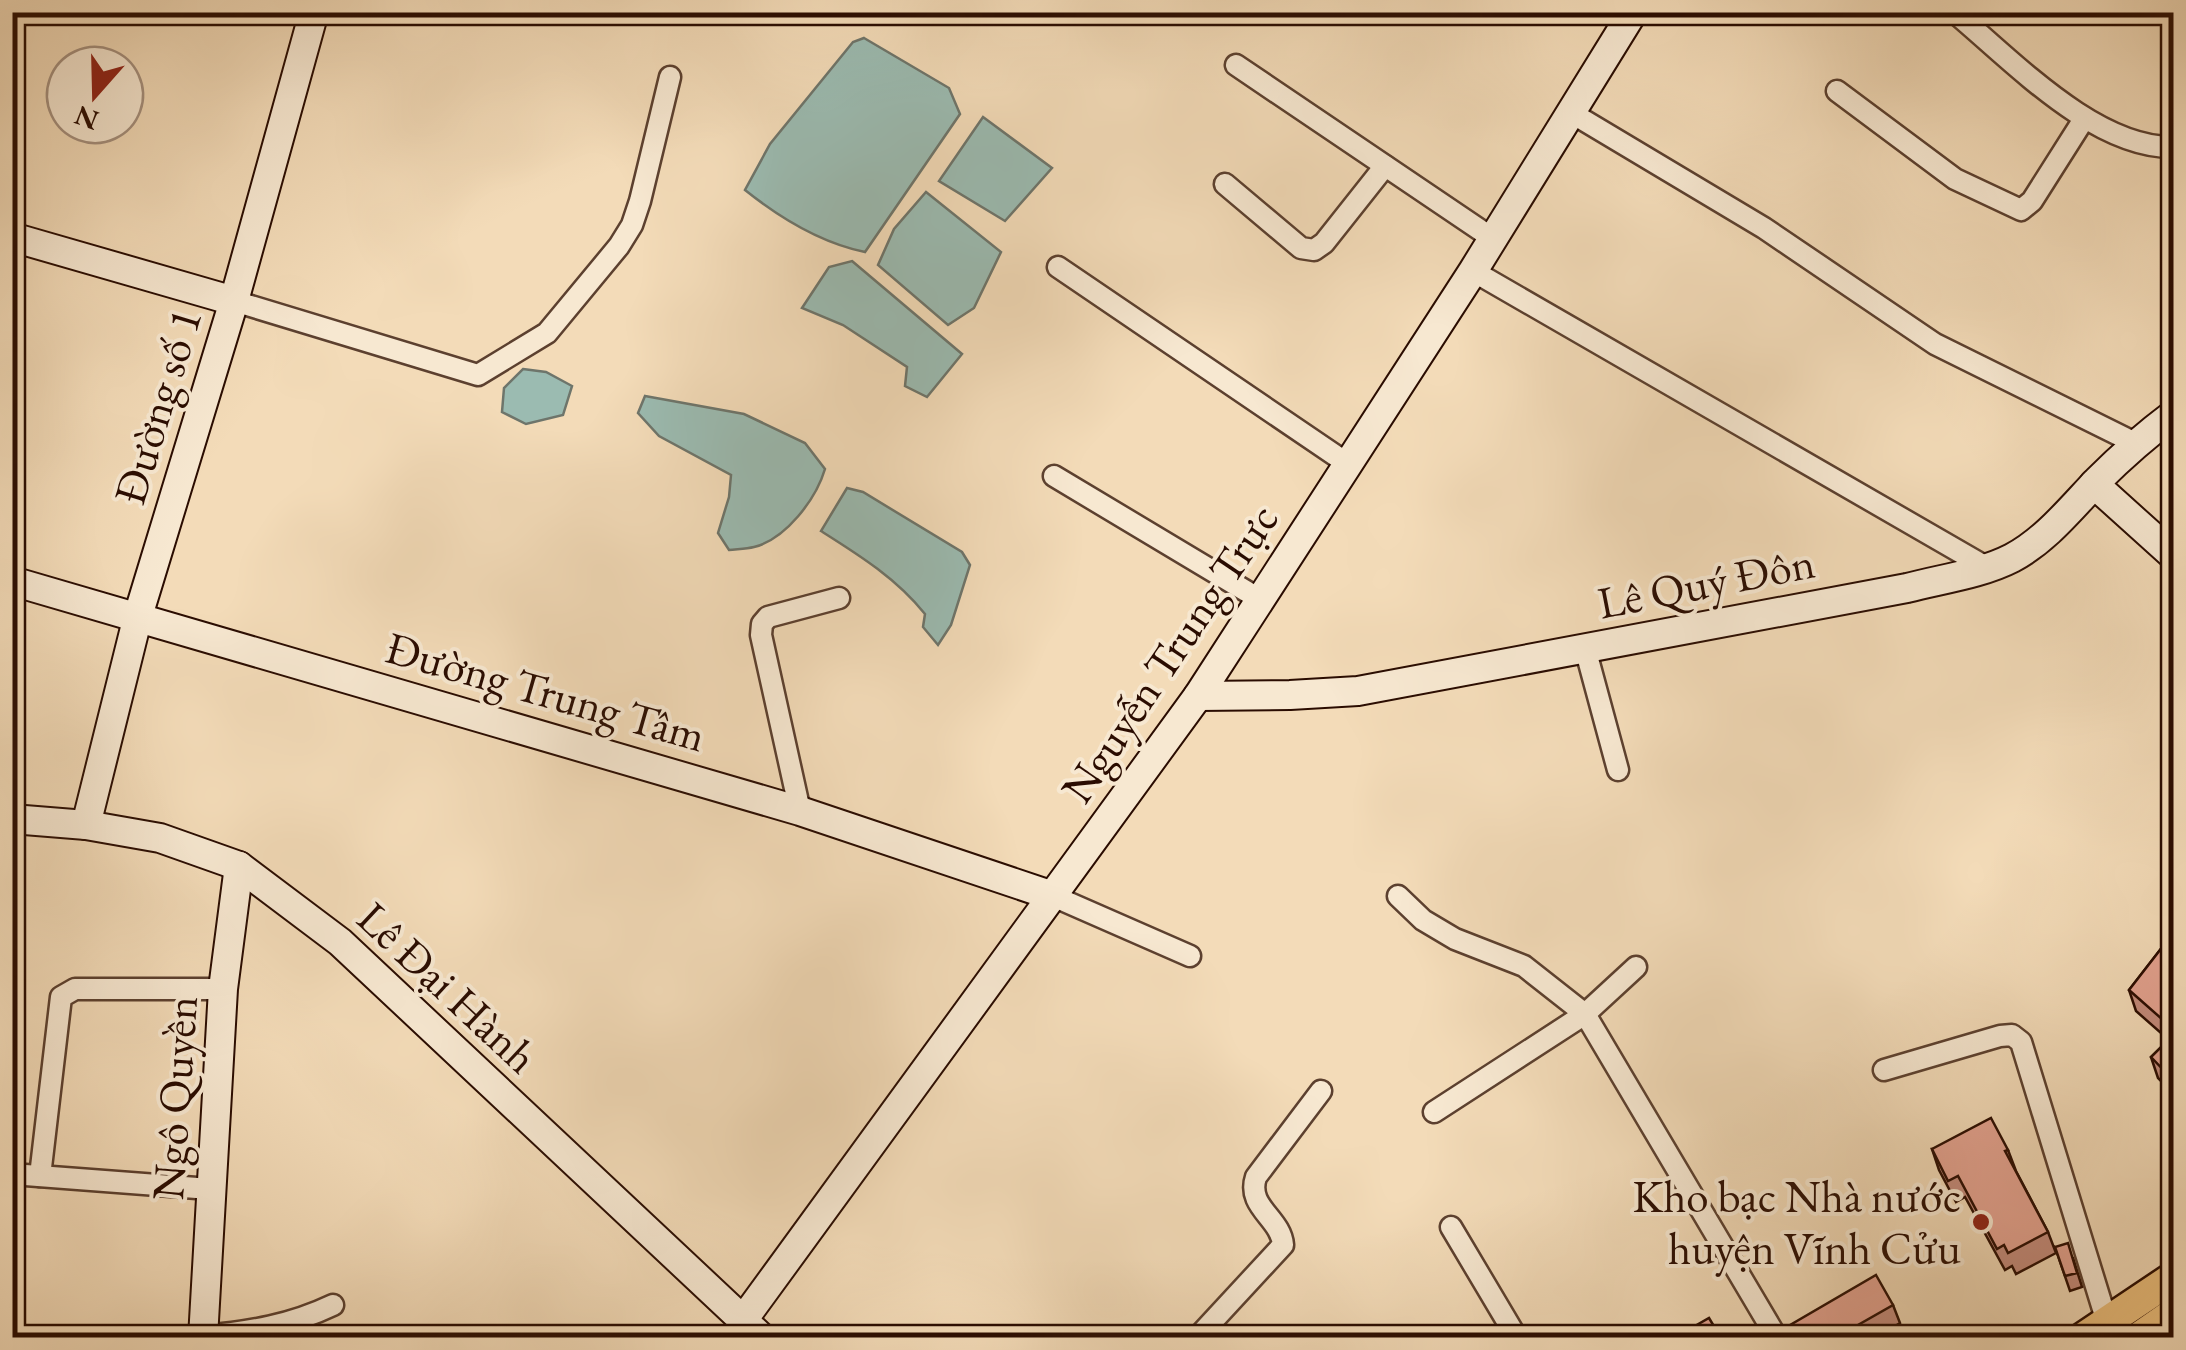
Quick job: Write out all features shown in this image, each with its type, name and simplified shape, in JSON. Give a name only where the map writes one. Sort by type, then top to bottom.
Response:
[{"type":"main road","points":[[2095,1330],[2174,1277]]},
{"type":"main road","points":[[2138,1338],[2174,1313]]},
{"type":"street","name":"Đường số 1","points":[[86,825],[138,616],[234,301],[314,12]]},
{"type":"street","name":"Nguyễn Trung Trực","points":[[753,1329],[1052,896],[1198,696],[1473,271],[1633,12]]},
{"type":"street","points":[[1954,12],[2084,119],[2134,143],[2152,148],[2174,147]]},
{"type":"street","points":[[1236,65],[1492,238]]},
{"type":"street","points":[[12,237],[478,375],[546,333],[619,246],[640,201],[670,77]]},
{"type":"street","points":[[1837,91],[1955,179],[2021,210],[2032,201],[2084,119]]},
{"type":"street","points":[[1570,112],[1764,228],[1934,344],[2135,443]]},
{"type":"street","points":[[1224,184],[1300,248],[1314,250],[1324,243],[1386,166]]},
{"type":"street","points":[[1058,268],[1348,464]]},
{"type":"street","points":[[1473,271],[1986,567]]},
{"type":"street","name":"Lê Quý Đôn","points":[[1198,696],[1290,696],[1358,690],[1908,588],[1986,567],[2027,549],[2064,517],[2135,443],[2174,414]]},
{"type":"street","points":[[1054,476],[1261,600]]},
{"type":"street","points":[[2094,484],[2174,556]]},
{"type":"street","name":"Đường Trung Tâm","points":[[12,581],[800,811],[1052,896]]},
{"type":"street","points":[[800,811],[762,624],[768,617],[839,598]]},
{"type":"street","points":[[1586,648],[1618,770]]},
{"type":"street","name":"Lê Đại Hành","points":[[12,819],[86,825],[160,838],[239,866],[340,942],[753,1329]]},
{"type":"street","name":"Ngô Quyền","points":[[203,1337],[223,990],[239,866]]},
{"type":"street","points":[[1052,896],[1190,956]]},
{"type":"street","points":[[1398,896],[1423,920],[1455,939],[1524,966],[1585,1014],[1778,1338]]},
{"type":"street","points":[[1434,1112],[1585,1014],[1636,967]]},
{"type":"street","points":[[40,1176],[61,997],[75,989],[223,990]]},
{"type":"street","points":[[1884,1070],[2000,1036],[2012,1035],[2022,1042],[2095,1330]]},
{"type":"street","points":[[1197,1338],[1283,1245],[1282,1236],[1255,1200],[1252,1188],[1256,1177],[1322,1091]]},
{"type":"street","points":[[12,1174],[210,1189]]},
{"type":"street","points":[[1451,1228],[1516,1338]]},
{"type":"street","points":[[203,1337],[250,1332],[302,1320],[333,1305]]},
{"type":"water","points":[[864,38],[949,88],[960,114],[865,252],[802,228],[745,190],[770,144],[853,42]]},
{"type":"water","points":[[983,117],[1052,168],[1005,221],[939,181]]},
{"type":"water","points":[[926,192],[1001,252],[974,308],[948,325],[878,265],[894,229]]},
{"type":"water","points":[[852,261],[962,354],[927,397],[905,386],[907,367],[843,325],[802,308],[829,267]]},
{"type":"water","points":[[523,369],[546,372],[572,386],[563,415],[526,424],[502,412],[504,388]]},
{"type":"water","points":[[645,396],[744,414],[805,443],[825,469],[815,493],[777,536],[754,547],[729,550],[718,533],[731,475],[659,436],[638,413]]},
{"type":"water","points":[[847,488],[863,492],[962,552],[970,565],[951,625],[938,645],[923,627],[925,614],[902,589],[821,531]]},
{"type":"building","points":[[2174,932],[2174,1008],[2163,1020],[2129,990]]},
{"type":"building","points":[[2171,1037],[2174,1040],[2174,1081],[2151,1057]]},
{"type":"building","points":[[2174,1104],[2174,1126],[2162,1114]]},
{"type":"building","points":[[1991,1118],[2048,1232],[2008,1253],[2004,1245],[1997,1249],[1958,1176],[1948,1181],[1932,1149]]},
{"type":"building","points":[[2068,1243],[2077,1273],[2065,1276],[2055,1247]]},
{"type":"building","points":[[1876,1275],[1893,1305],[1835,1338],[1790,1338],[1785,1328]]},
{"type":"building","points":[[1709,1318],[1721,1338],[1692,1338],[1688,1330]]},
{"type":"place","name":"Kho bạc Nhà nước huyện Vĩnh Cửu","points":[[1981,1222]]}]
